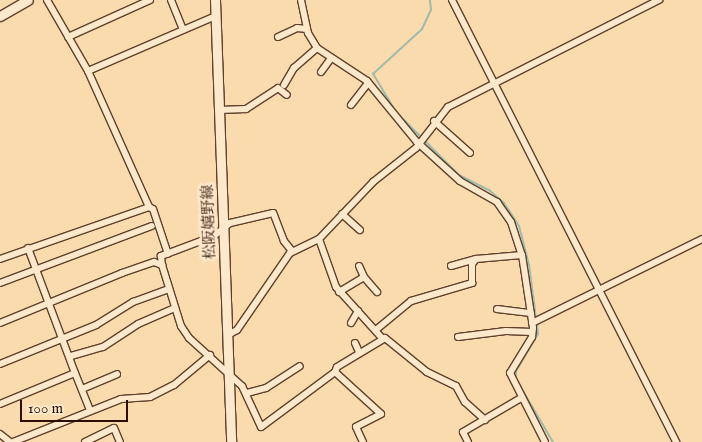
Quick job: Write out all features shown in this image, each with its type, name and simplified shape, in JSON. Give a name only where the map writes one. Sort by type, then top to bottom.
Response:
[{"type":"main road","points":[[0,16],[28,0]]},
{"type":"main road","name":"松阪嬉野線","points":[[215,0],[232,442]]},
{"type":"street","points":[[47,0],[88,71],[149,207],[153,209],[161,245],[168,254]]},
{"type":"street","points":[[68,37],[150,0]]},
{"type":"street","points":[[170,0],[184,30]]},
{"type":"street","points":[[301,0],[307,29],[318,48],[368,83],[417,142],[460,182],[497,202],[511,222],[522,255],[532,332],[510,373],[545,442]]},
{"type":"street","points":[[452,0],[676,442]]},
{"type":"street","points":[[228,335],[237,330],[292,250],[319,239],[373,182],[416,148],[417,142],[448,107],[659,0]]},
{"type":"street","points":[[88,71],[216,16]]},
{"type":"street","points":[[278,37],[297,28],[307,29]]},
{"type":"street","points":[[284,85],[294,68],[318,48]]},
{"type":"street","points":[[320,72],[331,58]]},
{"type":"street","points":[[351,105],[368,83]]},
{"type":"street","points":[[218,110],[246,109],[278,88],[287,94]]},
{"type":"street","points":[[434,121],[470,153]]},
{"type":"street","points":[[0,259],[149,207]]},
{"type":"street","points":[[292,250],[284,241],[273,212],[244,217],[223,228],[214,236],[162,256],[162,265],[168,289],[189,338],[228,372],[247,393],[261,427],[359,352],[382,338]]},
{"type":"street","points":[[342,214],[360,230]]},
{"type":"street","points":[[0,283],[152,226]]},
{"type":"street","points":[[319,239],[339,292],[377,329],[382,338],[427,372],[456,386],[465,402],[485,420]]},
{"type":"street","points":[[532,323],[702,239]]},
{"type":"street","points":[[28,248],[62,338],[71,356],[75,373],[90,410]]},
{"type":"street","points":[[451,266],[476,259],[522,255]]},
{"type":"street","points":[[377,329],[411,301],[472,282],[472,264],[476,259]]},
{"type":"street","points":[[0,323],[154,262],[162,265]]},
{"type":"street","points":[[359,266],[364,277],[377,292]]},
{"type":"street","points":[[339,292],[364,277]]},
{"type":"street","points":[[0,364],[62,338],[168,289]]},
{"type":"street","points":[[71,356],[103,347],[138,324],[175,308]]},
{"type":"street","points":[[497,309],[531,313]]},
{"type":"street","points":[[351,323],[358,311]]},
{"type":"street","points":[[458,336],[506,331],[532,332]]},
{"type":"street","points":[[355,344],[359,352]]},
{"type":"street","points":[[0,434],[11,442],[121,399],[150,397],[174,385],[210,355]]},
{"type":"street","points":[[247,393],[266,388],[300,366]]},
{"type":"street","points":[[335,372],[380,414],[356,427],[363,442]]},
{"type":"street","points":[[0,404],[75,373]]},
{"type":"street","points":[[82,389],[117,374]]},
{"type":"street","points":[[468,442],[463,432],[521,398]]},
{"type":"street","points":[[85,442],[114,428],[120,442]]},
{"type":"waterway","points":[[393,107],[373,74],[422,29],[431,10],[430,0]]},
{"type":"waterway","points":[[397,113],[459,175],[489,190],[504,203],[519,226],[529,265],[536,318]]},
{"type":"waterway","points":[[537,323],[538,334],[516,371],[516,379],[553,442]]}]
